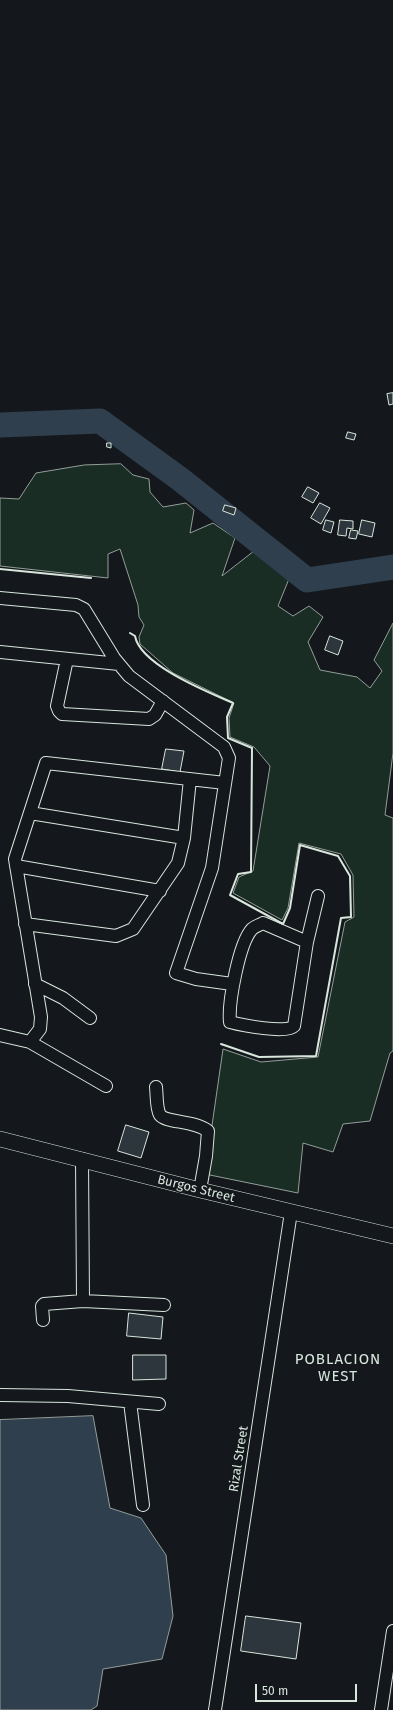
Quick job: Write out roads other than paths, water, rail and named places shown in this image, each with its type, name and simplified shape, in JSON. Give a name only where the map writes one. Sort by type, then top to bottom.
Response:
[{"type":"street","points":[[0,598],[76,605],[84,609],[114,658],[129,676],[224,747],[229,758],[212,868],[176,973],[196,979],[232,984]]},
{"type":"street","points":[[0,652],[119,664]]},
{"type":"street","points":[[67,659],[57,706],[62,714],[149,719],[155,715],[163,701]]},
{"type":"street","points":[[30,1042],[40,1028],[41,1017],[14,859],[46,764],[225,783]]},
{"type":"street","points":[[25,924],[116,936],[133,929],[178,863],[184,838],[190,779]]},
{"type":"street","points":[[30,813],[184,838]]},
{"type":"street","points":[[16,866],[160,891]]},
{"type":"street","points":[[307,942],[263,923],[253,928],[246,940],[232,984],[230,1022],[264,1028],[292,1028],[294,1026],[307,942],[318,896]]},
{"type":"street","points":[[35,984],[63,998],[90,1018]]},
{"type":"street","points":[[0,1035],[30,1042],[106,1086]]},
{"type":"street","points":[[156,1087],[160,1114],[164,1119],[187,1122],[203,1127],[208,1131],[206,1156],[200,1190]]},
{"type":"street","name":"Burgos Street","points":[[0,1139],[200,1190],[393,1236]]},
{"type":"street","points":[[82,1159],[83,1301]]},
{"type":"street","name":"Rizal Street","points":[[215,1710],[291,1212]]},
{"type":"street","points":[[43,1320],[42,1306],[44,1304],[83,1301],[164,1305]]},
{"type":"street","points":[[0,1395],[68,1396],[160,1404]]},
{"type":"street","points":[[130,1402],[143,1505]]},
{"type":"street","points":[[380,1710],[393,1631]]},
{"type":"water","points":[[93,1416],[110,1508],[141,1518],[166,1555],[173,1616],[162,1659],[103,1669],[97,1706],[91,1710],[0,1710],[0,1420]]},
{"type":"waterway","points":[[0,425],[100,421],[180,479],[307,580],[393,567]]},
{"type":"district","name":"POBLACION WEST","points":[[338,1368]]}]
